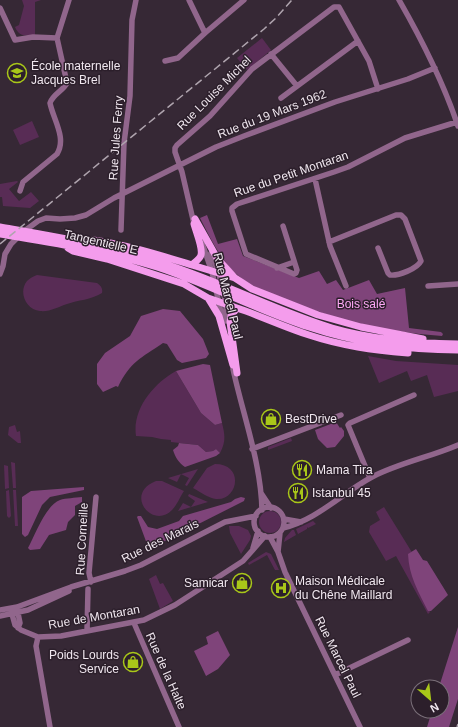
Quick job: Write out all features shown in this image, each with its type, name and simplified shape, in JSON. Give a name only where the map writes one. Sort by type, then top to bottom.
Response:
[{"type":"main road","points":[[192,265],[201,255],[195,221]]},
{"type":"main road","points":[[195,221],[217,258],[235,278]]},
{"type":"main road","name":"Tangentielle E","points":[[1,230],[39,233]]},
{"type":"main road","name":"Tangentielle E","points":[[1,230],[31,240],[62,244],[126,258],[235,295]]},
{"type":"main road","points":[[39,233],[121,244],[146,250],[235,278],[260,292],[324,317],[361,327],[448,342],[458,346]]},
{"type":"main road","points":[[39,233],[126,252],[170,265],[202,277],[235,295],[314,322],[358,334],[401,341],[458,346]]},
{"type":"main road","points":[[62,244],[73,251],[147,271],[191,287],[208,298],[307,334],[351,346],[377,351],[458,354]]},
{"type":"main road","points":[[208,298],[219,316],[233,365]]},
{"type":"main road","points":[[237,308],[231,316],[230,322],[237,373]]},
{"type":"street","points":[[20,191],[23,182],[60,150],[59,130],[50,103],[53,97],[65,87],[67,83],[56,38],[68,0]]},
{"type":"street","name":"Rue Jules Ferry","points":[[121,230],[124,143],[130,96],[130,44],[132,20],[136,0]]},
{"type":"street","points":[[189,0],[205,33]]},
{"type":"street","points":[[166,61],[178,58],[244,0]]},
{"type":"street","points":[[399,0],[419,35],[457,124]]},
{"type":"street","name":"Rue Louise Michel","points":[[191,208],[175,148],[210,116],[252,69],[334,7],[339,7],[358,41]]},
{"type":"street","points":[[0,8],[15,40],[33,37],[56,38]]},
{"type":"street","points":[[281,98],[358,41],[369,61],[378,89]]},
{"type":"street","points":[[271,54],[297,86]]},
{"type":"street","name":"Rue du 19 Mars 1962","points":[[0,274],[5,254],[11,244],[38,221],[46,218],[60,219],[80,217],[216,147],[336,102],[378,89],[434,68]]},
{"type":"street","name":"Rue du Petit Montaran","points":[[294,262],[297,272],[294,274],[246,254],[232,208],[236,204],[348,167],[406,138],[457,124]]},
{"type":"street","points":[[315,179],[329,242],[346,286]]},
{"type":"street","name":"Rue Marcel Paul","points":[[191,208],[195,221],[214,260],[233,365],[261,493],[262,510]]},
{"type":"street","points":[[329,242],[399,214],[405,219],[421,261],[418,266],[395,276],[390,275],[378,248]]},
{"type":"street","points":[[277,268],[294,262],[282,226]]},
{"type":"street","points":[[428,286],[458,284]]},
{"type":"street","name":"Rue Marcel Paul","points":[[222,303],[239,388]]},
{"type":"street","points":[[370,478],[348,425],[414,395]]},
{"type":"street","points":[[252,449],[341,415]]},
{"type":"street","name":"Rue de Montaran","points":[[18,628],[38,637],[60,636],[134,623],[151,617],[176,605],[242,561],[268,537],[301,522],[370,478],[458,445]]},
{"type":"street","name":"Rue Marcel Paul","points":[[261,493],[271,508]]},
{"type":"street","name":"Rue Corneille","points":[[87,631],[89,573],[96,497]]},
{"type":"street","points":[[252,551],[256,528],[256,516],[262,510],[271,508],[280,512],[284,519],[281,530]]},
{"type":"street","name":"Rue des Marais","points":[[18,612],[28,610],[89,584],[134,568],[217,526],[232,520],[256,516]]},
{"type":"street","points":[[241,519],[268,537]]},
{"type":"street","points":[[284,519],[301,522]]},
{"type":"street","name":"Rue Marcel Paul","points":[[278,552],[281,530]]},
{"type":"street","name":"Rue Marcel Paul","points":[[268,537],[278,552],[285,572],[360,727]]},
{"type":"street","name":"Rue des Marais","points":[[0,610],[27,603],[71,587],[89,584]]},
{"type":"street","points":[[0,616],[18,612],[20,623],[18,628],[14,624],[12,614]]},
{"type":"street","name":"Rue de la Halte","points":[[134,623],[179,727]]},
{"type":"street","points":[[38,637],[36,646],[50,727]]},
{"type":"street","points":[[335,675],[408,640]]},
{"type":"shaded area","points":[[22,0],[41,0],[35,2],[35,35],[21,34],[15,27],[19,25],[24,6]]},
{"type":"shaded area","points":[[262,38],[271,50],[247,70],[237,58]]},
{"type":"shaded area","points":[[32,121],[39,137],[20,145],[13,130]]},
{"type":"shaded area","points":[[18,182],[9,189],[19,201],[31,192],[39,201],[30,208],[3,206],[2,197],[0,197],[0,184]]},
{"type":"shaded area","points":[[37,275],[97,283],[101,287],[102,293],[51,310],[35,310],[27,304],[23,295],[23,290],[27,281]]},
{"type":"shaded area","points":[[368,356],[396,361],[458,365],[458,391],[434,397],[427,375],[411,381],[407,371],[379,383]]},
{"type":"shaded area","points":[[176,371],[201,413],[215,425],[222,423],[224,438],[220,453],[216,449],[206,452],[198,445],[171,442],[171,440],[152,437],[136,436],[137,416],[146,398],[160,382]]},
{"type":"shaded area","points":[[15,425],[17,432],[20,431],[21,443],[18,443],[8,435],[9,427]]},
{"type":"shaded area","points":[[291,438],[292,441],[268,450],[268,447]]},
{"type":"shaded area","points":[[11,462],[15,463],[16,488],[13,488]]},
{"type":"shaded area","points":[[215,464],[225,466],[231,470],[234,476],[235,482],[233,489],[224,498],[216,499],[204,495],[193,488],[207,468]]},
{"type":"shaded area","points":[[4,465],[8,466],[9,488],[5,489]]},
{"type":"shaded area","points":[[198,469],[187,486],[185,485],[189,478],[181,474]]},
{"type":"shaded area","points":[[181,474],[177,482],[168,478]]},
{"type":"shaded area","points":[[156,481],[162,481],[184,491],[174,508],[165,515],[157,516],[150,513],[144,508],[142,501],[142,494],[146,487]]},
{"type":"shaded area","points":[[9,490],[11,516],[9,518],[7,516],[6,491]]},
{"type":"shaded area","points":[[13,490],[16,490],[18,526],[15,526]]},
{"type":"shaded area","points":[[189,494],[208,502],[178,511],[183,503],[191,507],[195,501],[188,496]]},
{"type":"shaded area","points":[[384,507],[413,554],[415,582],[430,612],[428,614],[396,556],[386,561],[369,532],[370,526],[380,520],[376,512]]},
{"type":"shaded area","points":[[270,511],[278,514],[281,522],[278,530],[270,533],[262,530],[259,522],[262,514]]},
{"type":"shaded area","points":[[313,521],[316,524],[308,528],[307,527],[307,529],[298,534],[296,529]]},
{"type":"shaded area","points":[[229,526],[239,526],[248,530],[251,536],[241,554],[230,533]]},
{"type":"shaded area","points":[[292,530],[294,530],[296,535],[284,542],[285,538]]},
{"type":"shaded area","points":[[266,552],[271,554],[279,570],[275,570],[267,555],[249,565],[248,563]]},
{"type":"shaded area","points":[[156,575],[160,584],[163,583],[173,601],[160,609],[149,579]]},
{"type":"green space","name":"Bois salé","points":[[207,215],[218,244],[237,239],[243,256],[299,278],[319,271],[327,284],[336,280],[343,290],[369,280],[377,294],[405,288],[409,328],[441,332],[443,334],[442,336],[397,331],[352,322],[272,295],[248,283],[234,272],[219,254],[200,218]]},
{"type":"green space","points":[[163,309],[180,311],[203,339],[209,354],[206,358],[182,363],[177,360],[167,344],[163,343],[137,361],[127,372],[118,387],[116,386],[103,392],[97,384],[97,364],[105,353],[130,336],[141,316]]},
{"type":"green space","points":[[203,364],[210,365],[222,423],[215,425],[201,413],[176,371]]},
{"type":"green space","points":[[336,422],[344,431],[344,436],[335,447],[327,448],[318,439],[315,430]]},
{"type":"green space","points":[[179,443],[198,445],[206,452],[216,449],[220,453],[216,456],[185,467],[178,460],[173,450]]},
{"type":"green space","points":[[84,487],[84,490],[50,497],[42,505],[28,535],[25,537],[22,534],[22,497],[31,491]]},
{"type":"green space","points":[[82,497],[82,502],[75,506],[75,515],[68,522],[66,530],[49,535],[40,549],[30,550],[28,548],[46,514],[55,503],[62,499]]},
{"type":"green space","points":[[241,497],[245,498],[244,501],[153,547],[147,544],[137,517],[141,516],[148,527],[157,529],[179,521],[183,516],[231,502]]},
{"type":"green space","points":[[416,549],[423,560],[427,561],[448,595],[431,611],[428,611],[421,597],[410,569],[408,554]]},
{"type":"green space","points":[[458,627],[458,699],[449,727],[427,727],[430,719],[450,719],[450,679],[442,679]]},
{"type":"green space","points":[[218,631],[230,655],[218,669],[206,676],[194,651],[208,644],[206,637]]},
{"type":"railway","points":[[0,244],[264,29],[292,0]]},
{"type":"place","name":"École maternelle Jacques Brel","points":[[17,73]]},
{"type":"place","name":"BestDrive","points":[[271,419]]},
{"type":"place","name":"Mama Tira","points":[[302,470]]},
{"type":"place","name":"Istanbul 45","points":[[298,493]]},
{"type":"place","name":"Samicar","points":[[242,583]]},
{"type":"place","name":"Maison Médicale du Chêne Maillard","points":[[281,588]]},
{"type":"place","name":"Poids Lourds Service","points":[[133,662]]}]
